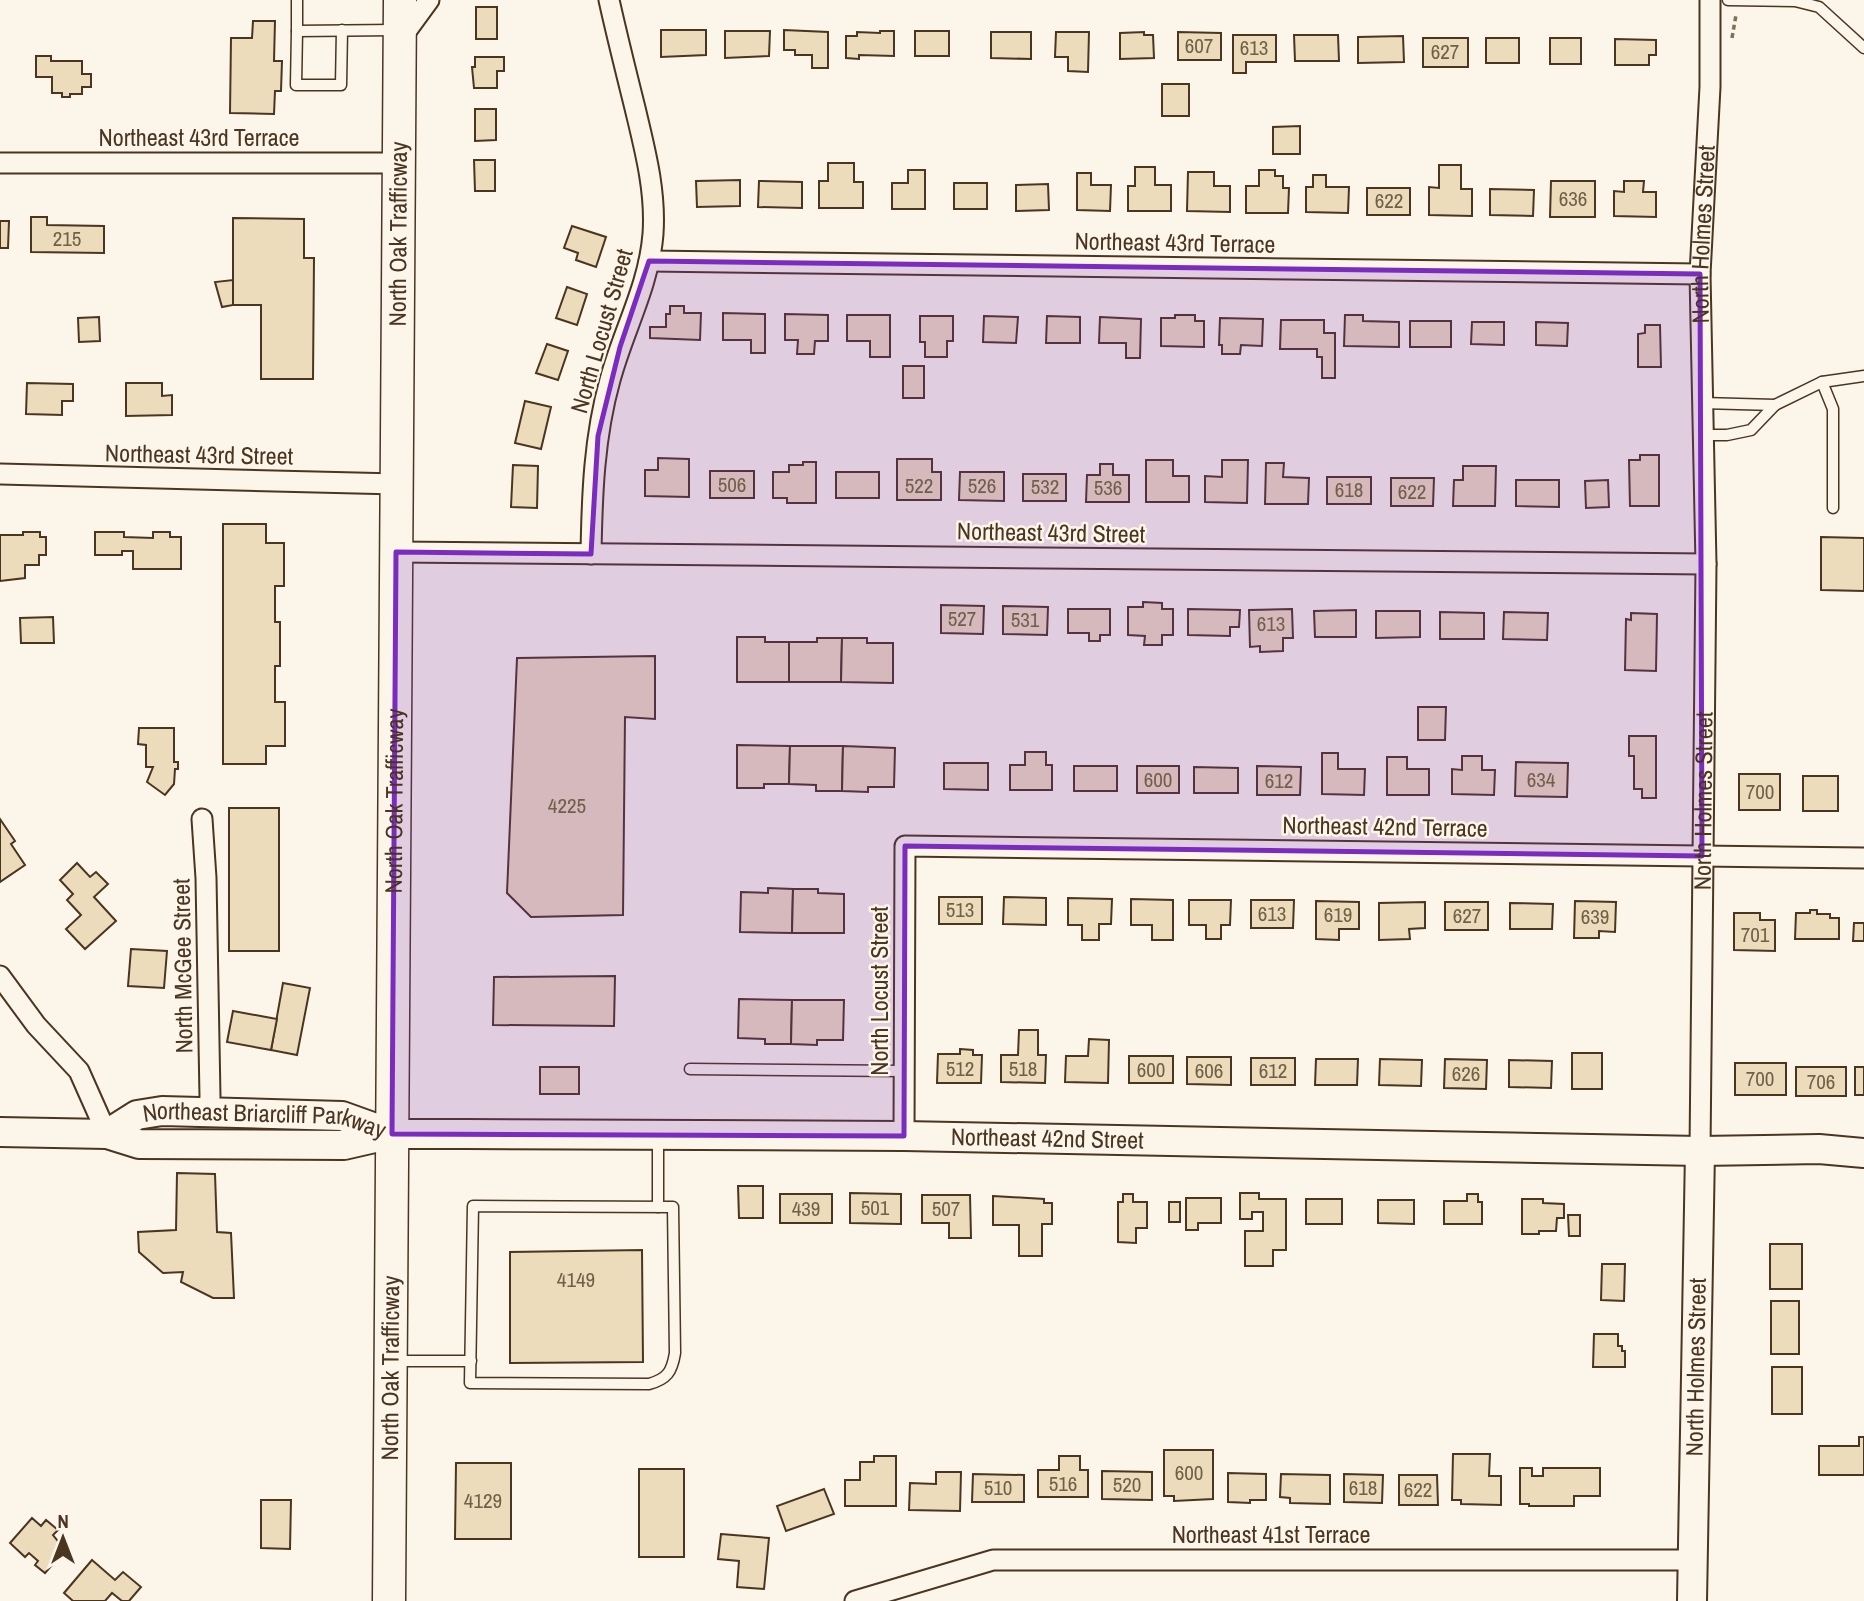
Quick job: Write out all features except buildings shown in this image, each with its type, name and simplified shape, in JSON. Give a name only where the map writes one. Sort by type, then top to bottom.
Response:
[{"type":"main road","name":"North Oak Trafficway","points":[[389,1601],[400,23]]},
{"type":"main road","name":"Northeast Briarcliff Parkway","points":[[107,1133],[136,1115],[162,1111],[342,1116],[392,1133]]},
{"type":"main road","name":"Northeast Briarcliff Parkway","points":[[0,1132],[107,1133],[139,1144],[304,1145],[344,1145],[392,1133]]},
{"type":"main road","name":"Northeast 42nd Street","points":[[392,1133],[904,1136],[1700,1151],[1819,1149],[1864,1153]]},
{"type":"main road","name":"North Holmes Street","points":[[1692,1601],[1700,1151]]},
{"type":"street","points":[[400,23],[429,0]]},
{"type":"street","name":"North Locust Street","points":[[591,554],[592,491],[598,436],[609,382],[641,296],[653,233],[651,178],[608,0]]},
{"type":"street","name":"North Holmes Street","points":[[1700,1151],[1706,564],[1700,274],[1710,87],[1710,0]]},
{"type":"street","name":"Northeast 43rd Terrace","points":[[0,163],[399,163]]},
{"type":"street","name":"Northeast 43rd Terrace","points":[[649,261],[1700,274]]},
{"type":"street","name":"Northeast 43rd Street","points":[[0,474],[397,484]]},
{"type":"street","name":"Northeast 43rd Street","points":[[396,552],[1706,564]]},
{"type":"street","name":"North McGee Street","points":[[202,819],[206,878],[210,1097],[208,1112]]},
{"type":"street","name":"North Locust Street","points":[[904,1136],[905,846]]},
{"type":"street","name":"Northeast 42nd Terrace","points":[[905,846],[1864,858]]},
{"type":"street","points":[[0,976],[36,1025],[79,1071],[107,1133]]},
{"type":"street","name":"Northeast 41st Terrace","points":[[855,1601],[993,1560],[1693,1560]]},
{"type":"lane","points":[[297,0],[296,85],[341,85],[342,30]]},
{"type":"lane","points":[[1728,0],[1795,1],[1819,7],[1864,48]]},
{"type":"lane","points":[[297,31],[342,30],[400,23]]},
{"type":"lane","points":[[1702,435],[1727,435],[1751,430],[1775,405],[1822,382],[1864,376]]},
{"type":"lane","points":[[1822,382],[1833,409],[1833,508]]},
{"type":"lane","points":[[1701,403],[1775,405]]},
{"type":"lane","points":[[690,1069],[904,1071]]},
{"type":"lane","points":[[658,1135],[658,1207]]},
{"type":"lane","points":[[473,1206],[673,1207],[675,1353],[673,1368],[664,1380],[649,1384],[471,1383],[471,1361],[473,1206]]},
{"type":"lane","points":[[391,1361],[471,1361]]},
{"type":"highlighted area","points":[[649,261],[1700,274],[1702,856],[905,846],[904,1136],[392,1134],[396,552],[591,554],[598,436],[620,347]]}]
